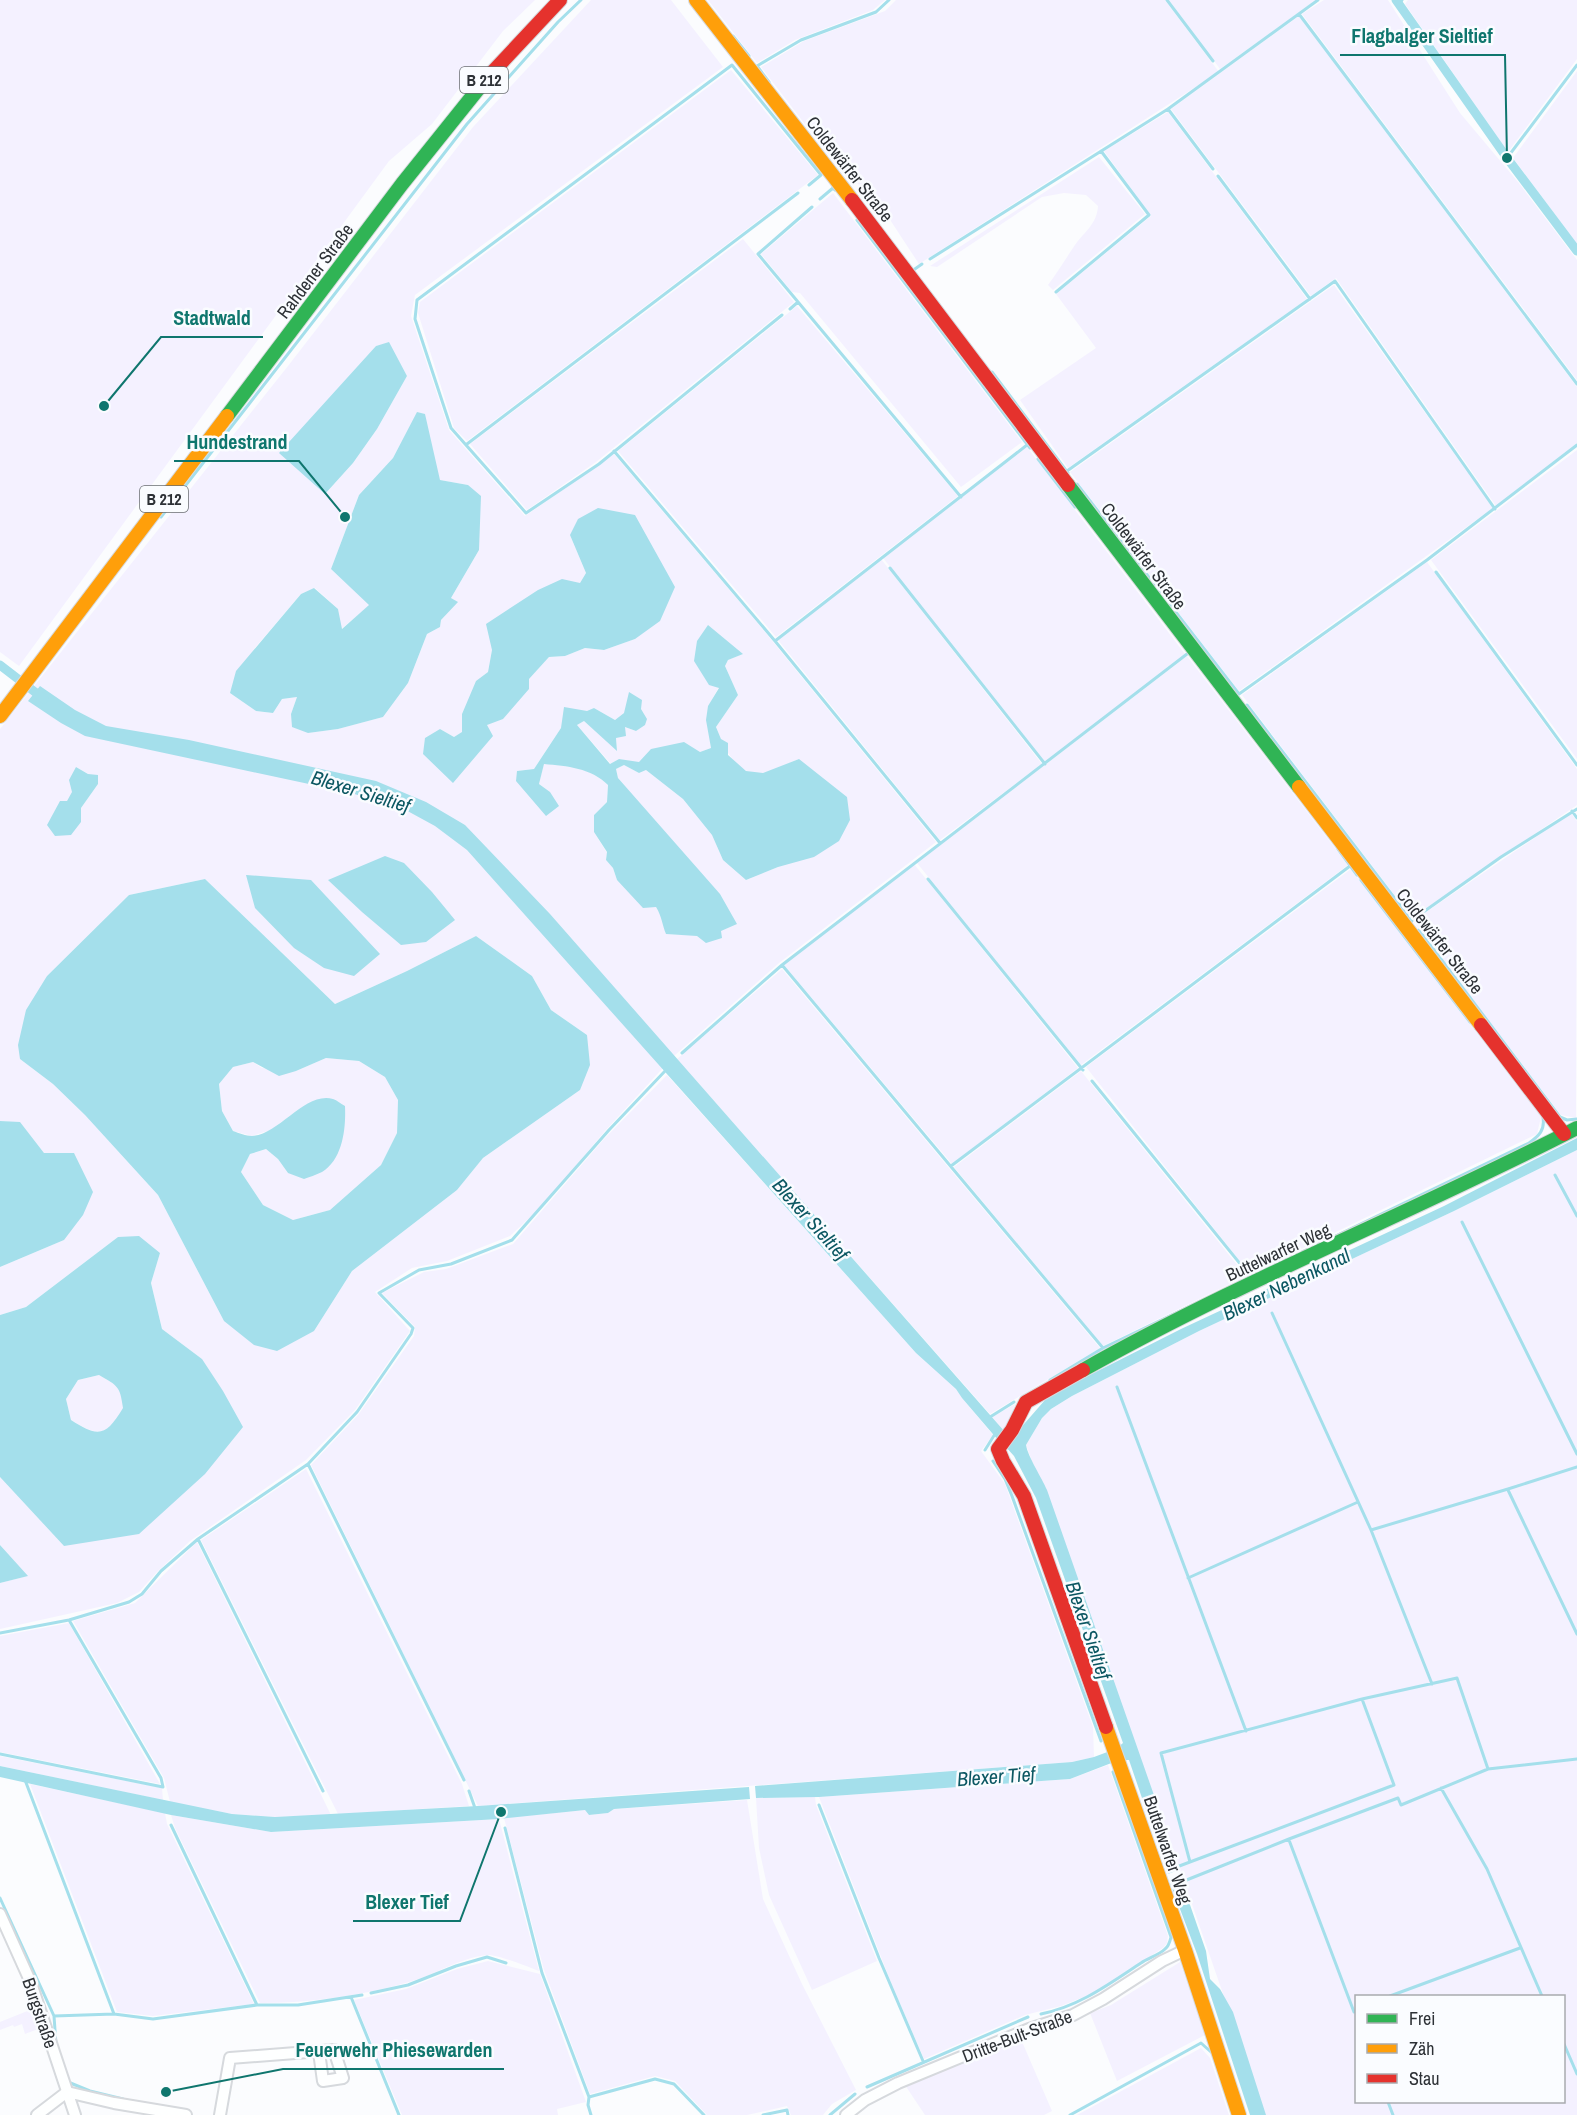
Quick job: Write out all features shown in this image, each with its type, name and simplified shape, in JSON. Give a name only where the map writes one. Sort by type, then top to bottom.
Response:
[{"type":"street","name":"Rahdener Straße","points":[[0,716],[451,122],[508,51],[560,0]]},
{"type":"street","name":"Coldewärfer Straße","points":[[696,0],[887,246],[1210,673],[1409,929],[1564,1134]]},
{"type":"street","name":"Buttelwarfer Weg","points":[[1239,2115],[1185,1950],[1022,1489],[999,1455],[998,1449],[1012,1430],[1026,1402],[1106,1357],[1577,1128]]},
{"type":"street","name":"Burgstraße","points":[[0,1914],[31,1983],[75,2115]]},
{"type":"street","name":"Dritte-Bult-Straße","points":[[846,2115],[865,2100],[898,2083],[1029,2029],[1073,2014],[1103,1999],[1162,1961],[1185,1950]]},
{"type":"street","points":[[219,2115],[230,2058],[334,2050],[343,2078],[323,2081],[319,2052]]},
{"type":"street","points":[[37,2115],[67,2092],[114,2103],[186,2115]]},
{"type":"shaded area","points":[[0,0],[535,0],[503,31],[432,124],[389,161],[19,666],[0,652]]},
{"type":"shaded area","points":[[591,0],[671,0],[723,67],[415,295],[411,316],[449,430],[525,516],[614,454],[761,627],[936,842],[779,963],[674,1056],[605,1131],[542,1206],[510,1236],[447,1261],[412,1268],[375,1292],[410,1331],[355,1410],[306,1460],[190,1541],[139,1592],[117,1603],[0,1629],[0,1583],[27,1576],[0,1545],[0,1477],[64,1546],[202,1359],[162,1329],[151,1283],[160,1253],[118,1237],[26,1307],[0,1315],[0,1267],[64,1240],[44,1153],[20,1123],[0,1121],[0,729],[288,366],[473,127]],"holes":[[[388,343],[407,376],[377,429],[353,463],[326,493],[280,453],[376,346]],[[417,413],[440,480],[468,485],[479,550],[451,598],[457,602],[441,620],[440,627],[427,634],[408,683],[383,717],[338,729],[308,733],[291,714],[297,697],[282,699],[273,713],[256,711],[230,693],[254,649],[301,594],[315,588],[338,609],[341,629],[370,605],[331,569],[359,495],[393,458]],[[570,535],[635,639],[604,650],[585,648],[565,656],[549,657],[487,725],[423,753],[440,729],[454,737],[463,732],[462,714],[476,682],[488,672],[492,650],[580,583],[586,573]],[[708,626],[742,654],[728,660],[725,666],[738,695],[716,727],[732,759],[745,770],[754,773],[777,769],[799,759],[778,867],[746,880],[723,860],[712,835],[683,799],[646,770],[639,773],[624,765],[616,769],[618,778],[736,923],[711,933],[666,934],[663,919],[656,907],[617,880],[613,868],[606,860],[607,853],[594,832],[594,815],[607,802],[608,785],[586,771],[544,763],[539,784],[550,792],[517,771],[534,769],[561,728],[594,708],[615,720],[624,713],[640,727],[636,731],[625,727],[616,738],[617,750],[584,721],[577,725],[611,764],[619,759],[639,763],[711,748],[707,717],[719,687]],[[76,767],[98,784],[81,808],[60,801],[67,801],[73,792]],[[205,879],[335,1004],[476,936],[532,976],[551,1010],[587,1035],[580,1090],[483,1158],[457,1190],[352,1271],[314,1331],[224,1321],[158,1195],[85,1115],[53,1084],[20,1059],[47,976],[129,895]]]},
{"type":"shaded area","points":[[708,0],[885,0],[873,10],[795,40],[757,63]]},
{"type":"shaded area","points":[[896,0],[1165,0],[1219,72],[919,264],[879,203],[834,162],[761,67],[804,41],[885,11]]},
{"type":"shaded area","points":[[1169,0],[1316,0],[1220,69]]},
{"type":"shaded area","points":[[1324,0],[1388,0],[1460,113],[1518,182],[1577,260],[1577,380],[1302,14]]},
{"type":"shaded area","points":[[1408,0],[1577,0],[1577,59],[1508,152],[1405,4]]},
{"type":"shaded area","points":[[1299,16],[1577,387],[1577,443],[1496,506],[1336,278],[1311,296],[1171,109]]},
{"type":"shaded area","points":[[731,70],[818,175],[467,441],[454,428],[418,313],[420,302]]},
{"type":"shaded area","points":[[1577,71],[1577,244],[1513,158]]},
{"type":"shaded area","points":[[1168,112],[1307,299],[1068,468],[1020,400],[1096,348],[1056,294],[1151,216],[1104,151]]},
{"type":"shaded area","points":[[1099,157],[1145,214],[1053,290],[1048,285],[1095,218],[1098,206],[1086,195],[1064,193],[1042,197],[937,267],[930,266]]},
{"type":"shaded area","points":[[833,193],[1022,442],[961,487],[800,293],[792,292],[761,254]]},
{"type":"shaded area","points":[[743,239],[794,302],[596,462],[527,510],[470,444]]},
{"type":"shaded area","points":[[1334,285],[1493,508],[1239,691],[1070,472]]},
{"type":"shaded area","points":[[797,306],[958,496],[776,637],[618,451]]},
{"type":"shaded area","points":[[1027,447],[1185,654],[1045,762],[883,558]]},
{"type":"shaded area","points":[[1577,450],[1577,759],[1431,560]]},
{"type":"shaded area","points":[[881,559],[1042,764],[940,840],[778,640]]},
{"type":"shaded area","points":[[1427,562],[1577,769],[1577,805],[1412,918],[1242,695]]},
{"type":"shaded area","points":[[1187,656],[1348,865],[1081,1065],[917,863]]},
{"type":"shaded area","points":[[1571,813],[1577,821],[1576,1118],[1561,1115],[1413,921]]},
{"type":"shaded area","points":[[914,864],[1078,1068],[952,1164],[784,965]]},
{"type":"shaded area","points":[[1351,869],[1541,1117],[1537,1134],[1250,1274],[1086,1067]]},
{"type":"shaded area","points":[[782,969],[1100,1348],[990,1414],[677,1059]]},
{"type":"shaded area","points":[[326,1058],[359,1061],[385,1077],[398,1100],[397,1133],[381,1165],[330,1210],[293,1220],[263,1205],[241,1172],[250,1154],[266,1149],[278,1159],[288,1173],[299,1109],[271,1130],[252,1136],[233,1131],[222,1111],[219,1084],[233,1067],[253,1062],[262,1068],[296,1071]]},
{"type":"shaded area","points":[[1081,1071],[1246,1276],[1103,1346],[954,1167]]},
{"type":"shaded area","points":[[667,1075],[916,1353],[956,1389],[993,1435],[981,1451],[1005,1484],[1093,1727],[1094,1757],[1072,1762],[478,1806],[311,1465],[358,1415],[414,1336],[415,1327],[382,1293],[424,1272],[446,1269],[513,1244],[604,1139]]},
{"type":"shaded area","points":[[1577,1150],[1577,2115],[1265,2115],[1185,1884],[1026,1445],[1042,1418],[1051,1409],[1199,1331],[1454,1211]]},
{"type":"shaded area","points":[[99,1375],[118,1387],[124,1408],[107,1429],[96,1431],[89,1430],[71,1420],[66,1399],[78,1380]]},
{"type":"shaded area","points":[[1015,1404],[1005,1432],[992,1417]]},
{"type":"shaded area","points":[[306,1469],[462,1784],[469,1806],[338,1814],[201,1540]]},
{"type":"shaded area","points":[[197,1542],[331,1815],[275,1817],[232,1814],[170,1802],[164,1778],[73,1621],[135,1603]]},
{"type":"shaded area","points":[[69,1623],[160,1784],[0,1752],[0,1636]]},
{"type":"shaded area","points":[[0,1756],[162,1788],[163,1800],[0,1766]]},
{"type":"shaded area","points":[[1108,1765],[1168,1936],[1167,1943],[1163,1948],[1096,1992],[1061,2006],[1025,2015],[924,2059],[890,1980],[819,1797],[1070,1779]]},
{"type":"shaded area","points":[[30,1784],[165,1813],[167,1824],[254,2004],[153,2016],[117,2012]]},
{"type":"shaded area","points":[[815,1797],[816,1805],[877,1961],[812,1990],[769,1895],[759,1848],[756,1798]]},
{"type":"shaded area","points":[[747,1800],[763,1899],[802,1984],[856,2090],[832,2104],[823,2115],[791,2115],[787,2106],[747,2115],[707,2115],[675,2081],[655,2076],[590,2094],[544,1970],[504,1818],[585,1810],[589,1815],[608,1813],[614,1809]]},
{"type":"shaded area","points":[[171,1815],[271,1832],[499,1819],[539,1971],[487,1955],[467,1960],[419,1979],[354,1995],[298,2002],[260,2003],[175,1828]]},
{"type":"shaded area","points":[[488,1961],[540,1974],[586,2102],[557,2109],[558,2115],[402,2115],[354,2000],[406,1989],[457,1969]]},
{"type":"shaded area","points":[[1180,1962],[1205,2035],[1117,2081],[1090,2013],[1111,2005]]},
{"type":"shaded area","points":[[30,2010],[38,2029],[25,2034],[22,2024],[0,2030],[0,2022]]},
{"type":"shaded area","points":[[1020,2037],[1052,2111],[1044,2115],[925,2115],[905,2085]]},
{"type":"shaded area","points":[[1201,2048],[1210,2058],[1229,2115],[1077,2115]]},
{"type":"water","points":[[389,342],[407,376],[377,429],[353,463],[325,494],[279,453],[376,346]]},
{"type":"water","points":[[417,412],[425,414],[440,480],[468,485],[481,496],[479,550],[451,598],[458,602],[441,620],[440,627],[427,634],[408,683],[383,717],[338,729],[308,733],[292,727],[291,714],[297,697],[282,699],[273,713],[256,711],[230,693],[236,671],[301,594],[314,588],[338,609],[342,629],[369,605],[331,569],[359,495],[393,458]]},
{"type":"water","points":[[598,508],[635,515],[675,587],[660,621],[635,639],[604,650],[585,648],[565,656],[549,657],[529,679],[529,689],[503,719],[487,725],[493,736],[453,783],[423,754],[425,738],[440,729],[454,737],[462,732],[462,714],[476,681],[488,672],[492,650],[486,624],[538,590],[562,579],[580,583],[586,573],[570,535],[578,519]]},
{"type":"water","points":[[708,625],[743,654],[728,660],[725,666],[738,695],[716,727],[721,739],[728,743],[728,755],[746,771],[763,773],[799,759],[847,797],[850,820],[839,841],[814,857],[778,867],[746,880],[723,860],[712,835],[683,799],[646,770],[639,773],[624,765],[616,769],[618,778],[720,894],[737,924],[721,931],[722,938],[706,943],[697,936],[666,934],[656,907],[643,908],[617,880],[613,868],[606,860],[607,852],[594,832],[594,815],[607,802],[608,785],[601,779],[586,771],[544,764],[539,784],[550,792],[559,806],[546,816],[516,781],[517,771],[534,769],[561,728],[564,707],[587,711],[594,708],[615,720],[624,713],[629,692],[642,700],[641,709],[647,719],[645,725],[636,731],[625,727],[626,736],[616,738],[617,751],[584,721],[577,725],[610,764],[619,759],[639,762],[651,749],[684,742],[700,752],[711,748],[706,720],[708,706],[719,688],[709,685],[694,661],[697,641]]},
{"type":"water","points":[[40,686],[75,710],[106,726],[189,740],[376,781],[426,802],[465,825],[550,914],[1005,1432],[998,1440],[956,1389],[916,1353],[467,850],[435,826],[402,808],[351,793],[85,736],[28,701]]},
{"type":"water","points":[[76,767],[88,774],[98,775],[98,784],[81,808],[81,822],[71,835],[55,836],[47,825],[60,801],[67,801],[72,792],[69,780]]},
{"type":"water","points":[[385,856],[404,863],[455,920],[426,942],[401,945],[328,880]]},
{"type":"water","points":[[246,875],[311,880],[380,954],[354,976],[324,968],[294,948],[255,908]]},
{"type":"water","points":[[205,879],[335,1004],[476,936],[532,976],[551,1010],[587,1035],[590,1065],[580,1090],[483,1158],[457,1190],[352,1271],[314,1331],[277,1351],[254,1345],[224,1321],[158,1195],[85,1115],[53,1084],[20,1059],[18,1045],[26,1010],[47,976],[129,895]],"holes":[[[326,1058],[359,1061],[385,1077],[398,1100],[397,1133],[381,1165],[330,1210],[293,1220],[263,1205],[241,1172],[250,1154],[266,1149],[278,1159],[288,1173],[304,1179],[322,1172],[335,1159],[339,1151],[344,1133],[345,1106],[333,1099],[323,1098],[312,1101],[272,1129],[262,1134],[247,1136],[233,1131],[222,1111],[219,1084],[233,1067],[253,1062],[279,1076]]]},
{"type":"water","points":[[0,1121],[20,1122],[44,1153],[74,1153],[93,1192],[83,1215],[64,1240],[0,1267]]},
{"type":"water","name":"Blexer Nebenkanal","points":[[1577,1138],[1577,1150],[1454,1211],[1199,1331],[1072,1396],[1051,1409],[1042,1418],[1026,1445],[1047,1490],[1162,1818],[1178,1870],[1168,1874],[1129,1760],[1122,1760],[1117,1748],[1123,1743],[1036,1498],[1014,1456],[1005,1446],[1045,1400],[1064,1388],[1181,1329],[1444,1206]]},
{"type":"water","points":[[139,1236],[160,1253],[151,1283],[162,1329],[202,1359],[243,1427],[205,1474],[139,1534],[64,1546],[0,1477],[0,1315],[26,1307],[118,1237]],"holes":[[[99,1375],[117,1387],[123,1408],[106,1429],[95,1431],[71,1420],[66,1399],[78,1380]]]},
{"type":"water","points":[[0,1545],[28,1576],[0,1583]]},
{"type":"water","points":[[1110,1751],[1114,1762],[1070,1779],[819,1797],[756,1798],[755,1786],[1072,1762]]},
{"type":"water","points":[[0,1766],[232,1814],[275,1817],[478,1806],[749,1787],[750,1799],[614,1809],[608,1813],[589,1815],[585,1810],[499,1819],[271,1832],[171,1815],[0,1777]]},
{"type":"water","points":[[1180,1876],[1206,1951],[1210,1979],[1220,1989],[1233,2012],[1266,2115],[1250,2115],[1197,1954],[1169,1880]]},
{"type":"waterway","points":[[161,517],[467,124],[558,22],[581,0]]},
{"type":"waterway","points":[[769,82],[757,66],[801,40],[876,12],[889,0]]},
{"type":"waterway","points":[[1167,0],[1213,61]]},
{"type":"waterway","points":[[930,259],[1168,109],[1318,0]]},
{"type":"waterway","points":[[1396,0],[1507,158],[1577,251]]},
{"type":"waterway","points":[[1399,4],[1402,0]]},
{"type":"waterway","points":[[1299,14],[1577,384]]},
{"type":"waterway","points":[[733,36],[749,56]]},
{"type":"waterway","points":[[782,315],[599,464],[526,513],[451,428],[415,319],[417,300],[732,65],[821,175],[809,185]]},
{"type":"waterway","points":[[1507,158],[1577,65]]},
{"type":"waterway","points":[[1168,109],[1213,169]]},
{"type":"waterway","points":[[1056,292],[1149,215],[1101,151]]},
{"type":"waterway","points":[[1218,176],[1310,299]]},
{"type":"waterway","points":[[820,199],[833,188],[835,190]]},
{"type":"waterway","points":[[467,444],[798,193]]},
{"type":"waterway","points":[[812,207],[758,254],[961,497]]},
{"type":"waterway","points":[[857,220],[1030,448]]},
{"type":"waterway","points":[[912,271],[922,264]]},
{"type":"waterway","points":[[1067,471],[1335,281],[1495,509]]},
{"type":"waterway","points":[[790,309],[798,302]]},
{"type":"waterway","points":[[992,372],[1068,473]]},
{"type":"waterway","points":[[775,641],[1027,445]]},
{"type":"waterway","points":[[1239,694],[1427,560],[1577,445]]},
{"type":"waterway","points":[[614,451],[775,641],[940,843]]},
{"type":"waterway","points":[[1038,459],[1075,507]]},
{"type":"waterway","points":[[1077,484],[1239,694]]},
{"type":"waterway","points":[[890,568],[1045,764]]},
{"type":"waterway","points":[[1436,572],[1577,765]]},
{"type":"waterway","points":[[682,1053],[782,965],[1187,654]]},
{"type":"waterway","name":"Blexer Sieltief","points":[[0,665],[44,699]]},
{"type":"waterway","points":[[1247,705],[1412,921]]},
{"type":"waterway","points":[[1412,920],[1501,857],[1577,809]]},
{"type":"waterway","points":[[1572,811],[1577,818]]},
{"type":"waterway","points":[[1338,849],[1357,875]]},
{"type":"waterway","points":[[951,1166],[1350,866]]},
{"type":"waterway","points":[[928,879],[1083,1070]]},
{"type":"waterway","points":[[1361,880],[1470,1022]]},
{"type":"waterway","points":[[1419,930],[1560,1117],[1567,1120],[1577,1119]]},
{"type":"waterway","points":[[782,965],[1103,1348]]},
{"type":"waterway","points":[[0,1633],[69,1620],[129,1602],[142,1594],[161,1571],[198,1539],[308,1464],[357,1412],[411,1334],[413,1328],[379,1293],[419,1270],[451,1264],[512,1240],[609,1130],[666,1070]]},
{"type":"waterway","points":[[1092,1081],[1250,1276]]},
{"type":"waterway","name":"Blexer Nebenkanal","points":[[1050,1380],[1103,1348],[1529,1143],[1540,1132],[1543,1118]]},
{"type":"waterway","points":[[1555,1175],[1577,1216]]},
{"type":"waterway","points":[[1462,1222],[1577,1454]]},
{"type":"waterway","name":"Blexer Nebenkanal","points":[[1272,1313],[1371,1530],[1432,1684]]},
{"type":"waterway","points":[[1117,1387],[1246,1731]]},
{"type":"waterway","points":[[990,1417],[1014,1402]]},
{"type":"waterway","points":[[985,1450],[995,1434]]},
{"type":"waterway","points":[[993,1461],[1005,1479],[1012,1496],[1101,1741]]},
{"type":"waterway","points":[[308,1464],[464,1780]]},
{"type":"waterway","points":[[1371,1530],[1577,1467]]},
{"type":"waterway","points":[[1508,1490],[1577,1634]]},
{"type":"waterway","points":[[1188,1578],[1358,1502]]},
{"type":"waterway","points":[[198,1539],[323,1791]]},
{"type":"waterway","points":[[0,1754],[163,1787],[161,1778],[69,1620]]},
{"type":"waterway","points":[[1190,1862],[1161,1753],[1362,1699],[1457,1678],[1488,1769]]},
{"type":"waterway","points":[[1174,1868],[1394,1785],[1362,1699]]},
{"type":"waterway","points":[[1179,1883],[1398,1798],[1401,1805],[1488,1769],[1577,1759]]},
{"type":"waterway","points":[[1041,2014],[1069,2006],[1106,1986],[1163,1951],[1171,1937],[1113,1772]]},
{"type":"waterway","points":[[25,1780],[114,2014]]},
{"type":"waterway","points":[[1441,1788],[1487,1869],[1542,1995]]},
{"type":"waterway","points":[[469,1791],[475,1808]]},
{"type":"waterway","points":[[819,1805],[879,1958],[923,2061]]},
{"type":"waterway","points":[[171,1825],[257,2005]]},
{"type":"waterway","points":[[505,1828],[542,1973],[589,2097],[655,2079],[674,2084],[704,2115]]},
{"type":"waterway","points":[[1289,1840],[1354,2012]]},
{"type":"waterway","points":[[0,1898],[54,2016],[56,2044]]},
{"type":"waterway","points":[[1393,1995],[1520,1948]]},
{"type":"waterway","points":[[371,1993],[408,1985],[456,1966],[487,1957],[506,1963]]},
{"type":"waterway","points":[[54,2016],[114,2014],[153,2019],[257,2005],[298,2005],[362,1995]]},
{"type":"waterway","points":[[351,1997],[399,2115]]},
{"type":"waterway","points":[[867,2087],[1028,2017]]},
{"type":"waterway","points":[[1070,2115],[1201,2043],[1211,2052]]},
{"type":"waterway","points":[[1565,2046],[1577,2074]]},
{"type":"waterway","points":[[68,2082],[90,2091],[123,2099]]},
{"type":"waterway","points":[[830,2115],[855,2094]]},
{"type":"waterway","points":[[589,2097],[588,2105],[591,2115]]},
{"type":"waterway","points":[[1388,2103],[1393,2115]]},
{"type":"waterway","points":[[763,2115],[787,2110],[788,2115]]},
{"type":"traffic: fast","points":[[227,416],[402,184],[487,78]]},
{"type":"traffic: fast","points":[[1068,485],[1299,787]]},
{"type":"traffic: fast","points":[[1083,1370],[1204,1306],[1577,1128]]},
{"type":"traffic: slow","points":[[696,0],[852,200]]},
{"type":"traffic: slow","points":[[0,716],[227,416]]},
{"type":"traffic: slow","points":[[1299,787],[1481,1025]]},
{"type":"traffic: slow","points":[[1106,1727],[1185,1950],[1239,2115]]},
{"type":"traffic: jam","points":[[487,78],[560,0]]},
{"type":"traffic: jam","points":[[852,200],[1068,485]]},
{"type":"traffic: jam","points":[[1481,1025],[1564,1134]]},
{"type":"traffic: jam","points":[[1083,1370],[1026,1402],[1012,1430],[998,1449],[1024,1496],[1106,1727]]},
{"type":"place","name":"Flagbalger Sieltief","points":[[1507,158]]},
{"type":"place","name":"Stadtwald","points":[[104,406]]},
{"type":"place","name":"Hundestrand","points":[[345,517]]},
{"type":"place","name":"Blexer Tief","points":[[501,1812]]},
{"type":"place","name":"Feuerwehr Phiesewarden","points":[[166,2092]]}]
